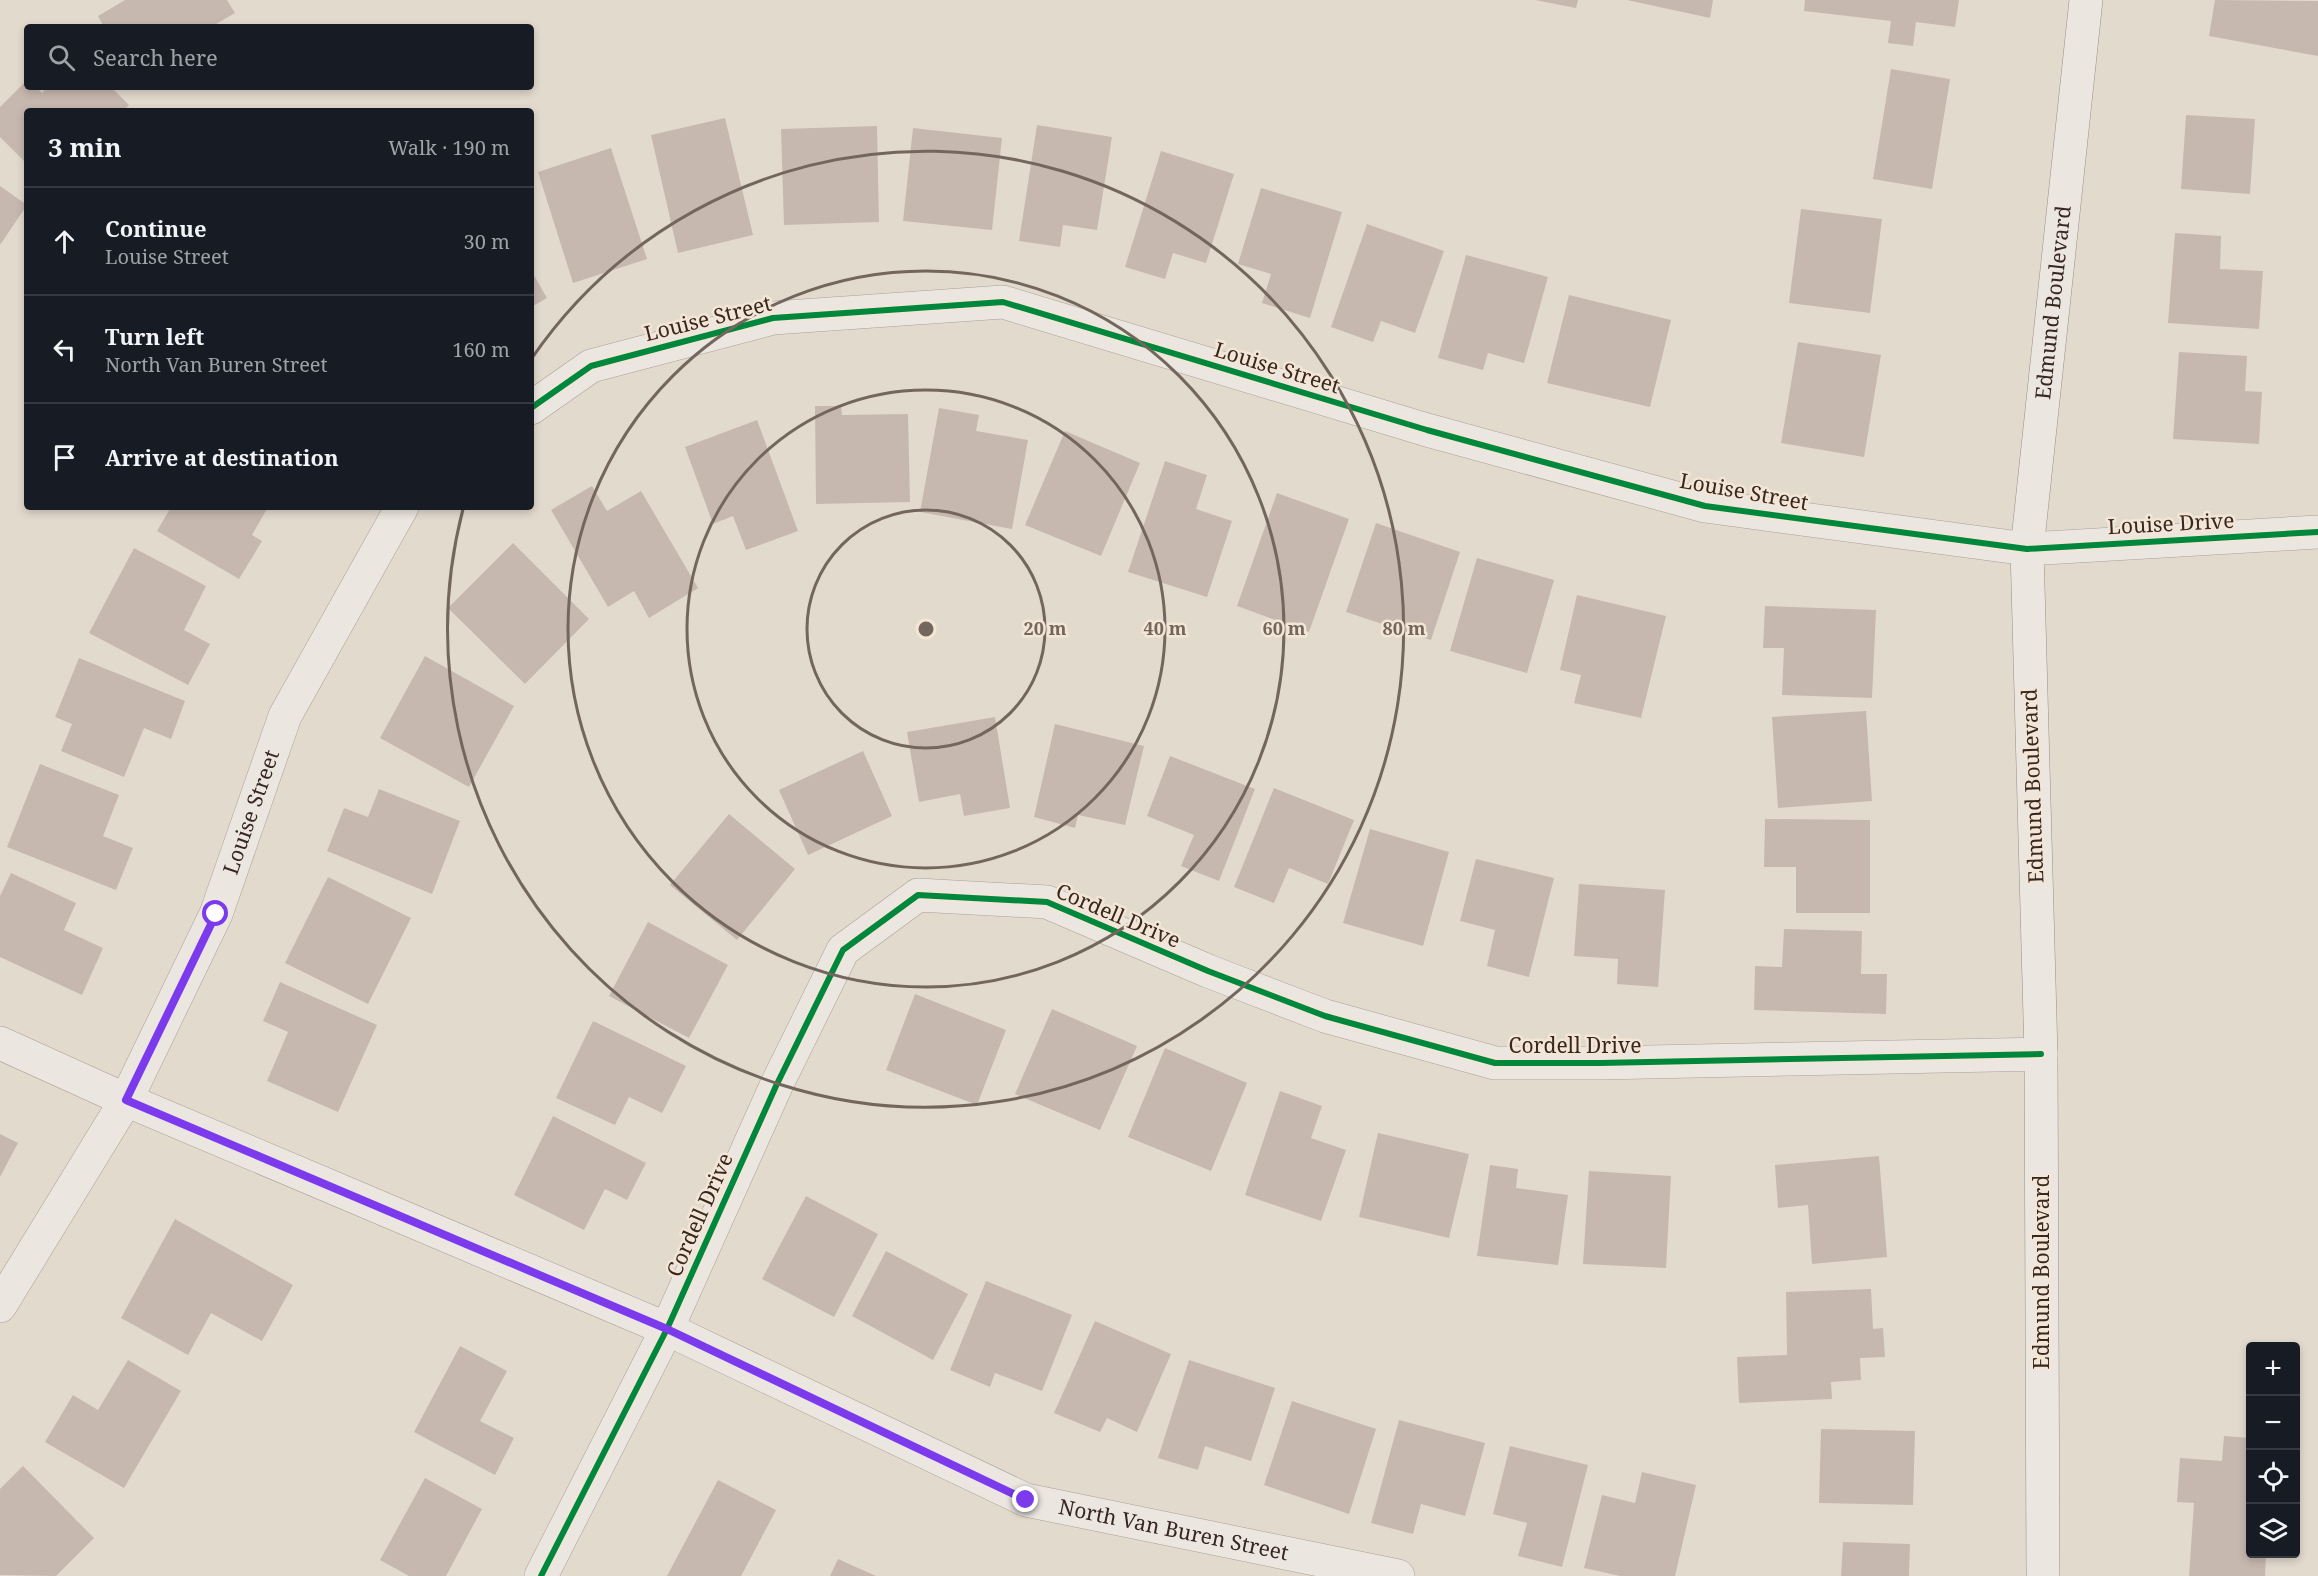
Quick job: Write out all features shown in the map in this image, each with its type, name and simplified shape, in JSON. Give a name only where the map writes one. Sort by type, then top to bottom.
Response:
[{"type":"street","name":"Edmund Boulevard","points":[[2043,1576],[2041,1054],[2026,549],[2086,0]]},
{"type":"street","name":"Louise Street","points":[[534,406],[591,366],[773,318],[1004,302],[1427,430],[1705,506],[2026,549]]},
{"type":"street","name":"Louise Street","points":[[0,1305],[126,1100],[216,914],[285,716],[400,510]]},
{"type":"street","name":"Louise Drive","points":[[2026,549],[2318,532]]},
{"type":"street","name":"Cordell Drive","points":[[541,1576],[667,1329],[776,1086],[843,951],[918,894],[1047,902],[1208,971],[1325,1016],[1495,1063],[1612,1063],[2041,1054]]},
{"type":"street","name":"North Van Buren Street","points":[[0,1043],[126,1100],[667,1329],[1026,1500],[1398,1576]]},
{"type":"building","points":[[125,0],[227,0],[235,13],[216,24],[102,24],[98,16]]},
{"type":"building","points":[[1535,0],[1578,0],[1576,8]]},
{"type":"building","points":[[1627,0],[1713,0],[1710,18]]},
{"type":"building","points":[[1805,0],[1959,0],[1955,27],[1916,22],[1913,46],[1888,43],[1891,21],[1804,11]]},
{"type":"building","points":[[2215,0],[2318,1],[2318,56],[2209,36]]},
{"type":"building","points":[[1891,69],[1950,79],[1932,189],[1873,179]]},
{"type":"building","points":[[24,83],[24,90],[39,90],[42,93],[45,90],[114,90],[129,105],[126,108],[24,108],[24,161],[0,137],[0,107]]},
{"type":"building","points":[[2186,115],[2255,119],[2250,194],[2181,189]]},
{"type":"building","points":[[725,118],[753,235],[678,253],[651,135]]},
{"type":"building","points":[[1037,125],[1112,137],[1097,230],[1063,225],[1060,247],[1019,241]]},
{"type":"building","points":[[877,126],[879,222],[784,225],[781,129]]},
{"type":"building","points":[[913,128],[1002,138],[992,230],[903,221]]},
{"type":"building","points":[[611,148],[647,259],[573,283],[538,172]]},
{"type":"building","points":[[1161,151],[1234,174],[1206,263],[1173,253],[1165,279],[1125,267]]},
{"type":"building","points":[[0,186],[24,203],[24,209],[0,245]]},
{"type":"building","points":[[1261,188],[1342,212],[1310,318],[1262,303],[1271,274],[1238,264]]},
{"type":"building","points":[[1801,209],[1882,219],[1870,313],[1789,303]]},
{"type":"building","points":[[1367,224],[1444,251],[1415,333],[1381,321],[1373,342],[1331,327]]},
{"type":"building","points":[[2175,233],[2221,236],[2220,269],[2263,271],[2259,329],[2168,323]]},
{"type":"building","points":[[1466,255],[1548,277],[1524,363],[1488,353],[1483,370],[1438,358]]},
{"type":"building","points":[[534,275],[547,298],[534,305]]},
{"type":"building","points":[[1569,295],[1671,320],[1650,407],[1547,383]]},
{"type":"building","points":[[1798,342],[1881,355],[1864,457],[1781,443]]},
{"type":"building","points":[[2179,352],[2247,356],[2245,391],[2262,392],[2259,444],[2173,439]]},
{"type":"building","points":[[815,406],[841,406],[842,415],[908,414],[910,502],[816,504]]},
{"type":"building","points":[[939,408],[979,415],[976,431],[1028,440],[1012,529],[920,512]]},
{"type":"building","points":[[757,420],[798,531],[746,550],[733,516],[713,524],[685,447]]},
{"type":"building","points":[[1065,431],[1140,463],[1101,556],[1025,525]]},
{"type":"building","points":[[1165,461],[1207,475],[1196,509],[1232,521],[1207,597],[1128,572]]},
{"type":"building","points":[[592,486],[607,511],[641,491],[698,588],[649,618],[634,591],[608,607],[551,510]]},
{"type":"building","points":[[1277,493],[1349,519],[1309,632],[1237,606]]},
{"type":"building","points":[[169,510],[266,510],[252,535],[262,541],[239,579],[157,531]]},
{"type":"building","points":[[1376,523],[1460,552],[1431,640],[1346,612]]},
{"type":"building","points":[[513,543],[589,619],[525,684],[448,608]]},
{"type":"building","points":[[134,548],[206,586],[184,630],[210,644],[188,685],[89,633]]},
{"type":"building","points":[[1477,558],[1554,580],[1527,673],[1450,651]]},
{"type":"building","points":[[1577,595],[1666,616],[1641,718],[1574,703],[1581,675],[1560,670]]},
{"type":"building","points":[[1765,606],[1876,610],[1872,698],[1782,695],[1784,648],[1763,648]]},
{"type":"building","points":[[425,656],[514,706],[469,787],[380,738]]},
{"type":"building","points":[[79,658],[185,701],[171,739],[144,728],[124,777],[61,751],[72,724],[55,717]]},
{"type":"building","points":[[1866,711],[1872,801],[1778,808],[1772,717]]},
{"type":"building","points":[[995,717],[1010,808],[964,816],[960,794],[919,802],[907,732]]},
{"type":"building","points":[[1055,724],[1144,746],[1125,825],[1078,815],[1075,828],[1034,817]]},
{"type":"building","points":[[863,751],[892,816],[808,855],[779,790]]},
{"type":"building","points":[[1170,756],[1255,789],[1219,881],[1181,866],[1194,835],[1147,816]]},
{"type":"building","points":[[40,764],[119,795],[103,836],[133,848],[116,890],[7,847]]},
{"type":"building","points":[[1274,788],[1354,820],[1328,884],[1289,868],[1274,903],[1234,887]]},
{"type":"building","points":[[379,789],[460,821],[432,894],[327,851],[344,808],[368,817]]},
{"type":"building","points":[[729,814],[795,869],[737,940],[670,885]]},
{"type":"building","points":[[1765,819],[1870,820],[1870,913],[1796,913],[1796,867],[1764,867]]},
{"type":"building","points":[[1370,829],[1449,852],[1423,946],[1343,923]]},
{"type":"building","points":[[1476,859],[1554,878],[1529,977],[1487,966],[1495,930],[1460,921]]},
{"type":"building","points":[[11,873],[76,903],[64,930],[103,948],[82,995],[0,957],[0,896]]},
{"type":"building","points":[[328,877],[411,918],[368,1004],[285,963]]},
{"type":"building","points":[[1579,884],[1665,890],[1658,987],[1617,984],[1618,959],[1574,956]]},
{"type":"building","points":[[648,922],[728,965],[689,1038],[609,996]]},
{"type":"building","points":[[1784,929],[1862,931],[1861,974],[1887,974],[1886,1014],[1754,1010],[1755,966],[1782,967]]},
{"type":"building","points":[[280,982],[377,1025],[338,1112],[267,1081],[288,1032],[263,1021]]},
{"type":"building","points":[[915,994],[1006,1030],[977,1105],[886,1070]]},
{"type":"building","points":[[1052,1009],[1137,1046],[1100,1130],[1015,1094]]},
{"type":"building","points":[[593,1021],[686,1066],[662,1113],[629,1097],[615,1125],[556,1098]]},
{"type":"building","points":[[1165,1048],[1247,1083],[1211,1171],[1128,1137]]},
{"type":"building","points":[[1280,1091],[1322,1106],[1311,1138],[1346,1150],[1321,1221],[1245,1195]]},
{"type":"building","points":[[553,1116],[646,1163],[627,1200],[605,1189],[584,1230],[514,1195]]},
{"type":"building","points":[[1378,1133],[1469,1154],[1449,1238],[1359,1217]]},
{"type":"building","points":[[0,1134],[18,1143],[0,1177]]},
{"type":"building","points":[[1879,1156],[1887,1257],[1812,1264],[1808,1205],[1778,1208],[1775,1165]]},
{"type":"building","points":[[1490,1165],[1518,1169],[1516,1188],[1568,1195],[1558,1265],[1477,1256]]},
{"type":"building","points":[[1589,1171],[1671,1176],[1666,1268],[1583,1264]]},
{"type":"building","points":[[806,1196],[878,1234],[834,1317],[762,1279]]},
{"type":"building","points":[[175,1219],[293,1285],[262,1341],[211,1313],[188,1355],[121,1318]]},
{"type":"building","points":[[886,1251],[968,1294],[933,1360],[852,1316]]},
{"type":"building","points":[[986,1281],[1072,1315],[1042,1391],[995,1373],[990,1387],[950,1370]]},
{"type":"building","points":[[1871,1289],[1873,1329],[1883,1328],[1885,1357],[1860,1358],[1861,1380],[1831,1382],[1832,1399],[1739,1403],[1737,1357],[1787,1355],[1786,1292]]},
{"type":"building","points":[[1095,1321],[1171,1354],[1137,1432],[1107,1418],[1100,1432],[1054,1413]]},
{"type":"building","points":[[460,1346],[507,1371],[480,1421],[514,1438],[495,1475],[414,1432]]},
{"type":"building","points":[[128,1360],[181,1391],[124,1488],[45,1442],[73,1395],[98,1410]]},
{"type":"building","points":[[1189,1360],[1275,1388],[1251,1461],[1205,1446],[1198,1470],[1158,1458]]},
{"type":"building","points":[[1292,1401],[1376,1429],[1349,1514],[1264,1485]]},
{"type":"building","points":[[1399,1420],[1485,1443],[1465,1516],[1421,1504],[1413,1534],[1371,1523]]},
{"type":"building","points":[[1821,1429],[1915,1431],[1913,1505],[1819,1503]]},
{"type":"building","points":[[2224,1436],[2246,1438],[2246,1558],[2266,1558],[2265,1576],[2189,1576],[2194,1503],[2177,1502],[2180,1458],[2222,1461]]},
{"type":"building","points":[[1510,1446],[1588,1465],[1562,1567],[1518,1556],[1527,1523],[1493,1514]]},
{"type":"building","points":[[23,1466],[94,1538],[56,1576],[0,1575],[0,1489]]},
{"type":"building","points":[[1642,1472],[1696,1485],[1675,1576],[1620,1576],[1584,1568],[1602,1495],[1635,1503]]},
{"type":"building","points":[[425,1478],[482,1509],[446,1576],[409,1576],[380,1560]]},
{"type":"building","points":[[718,1480],[776,1510],[741,1576],[667,1576]]},
{"type":"building","points":[[1843,1542],[1910,1544],[1909,1576],[1841,1576]]},
{"type":"building","points":[[838,1559],[876,1576],[830,1576]]},
{"type":"cycle path","points":[[534,406],[591,366],[773,318],[1003,302],[1427,430],[1705,506],[2027,549],[2318,532]]},
{"type":"cycle path","points":[[541,1576],[667,1329],[776,1086],[843,950],[918,895],[1047,902],[1208,971],[1325,1016],[1495,1063],[2041,1054]]},
{"type":"route","points":[[216,914],[126,1100],[667,1329],[1026,1500]]}]
